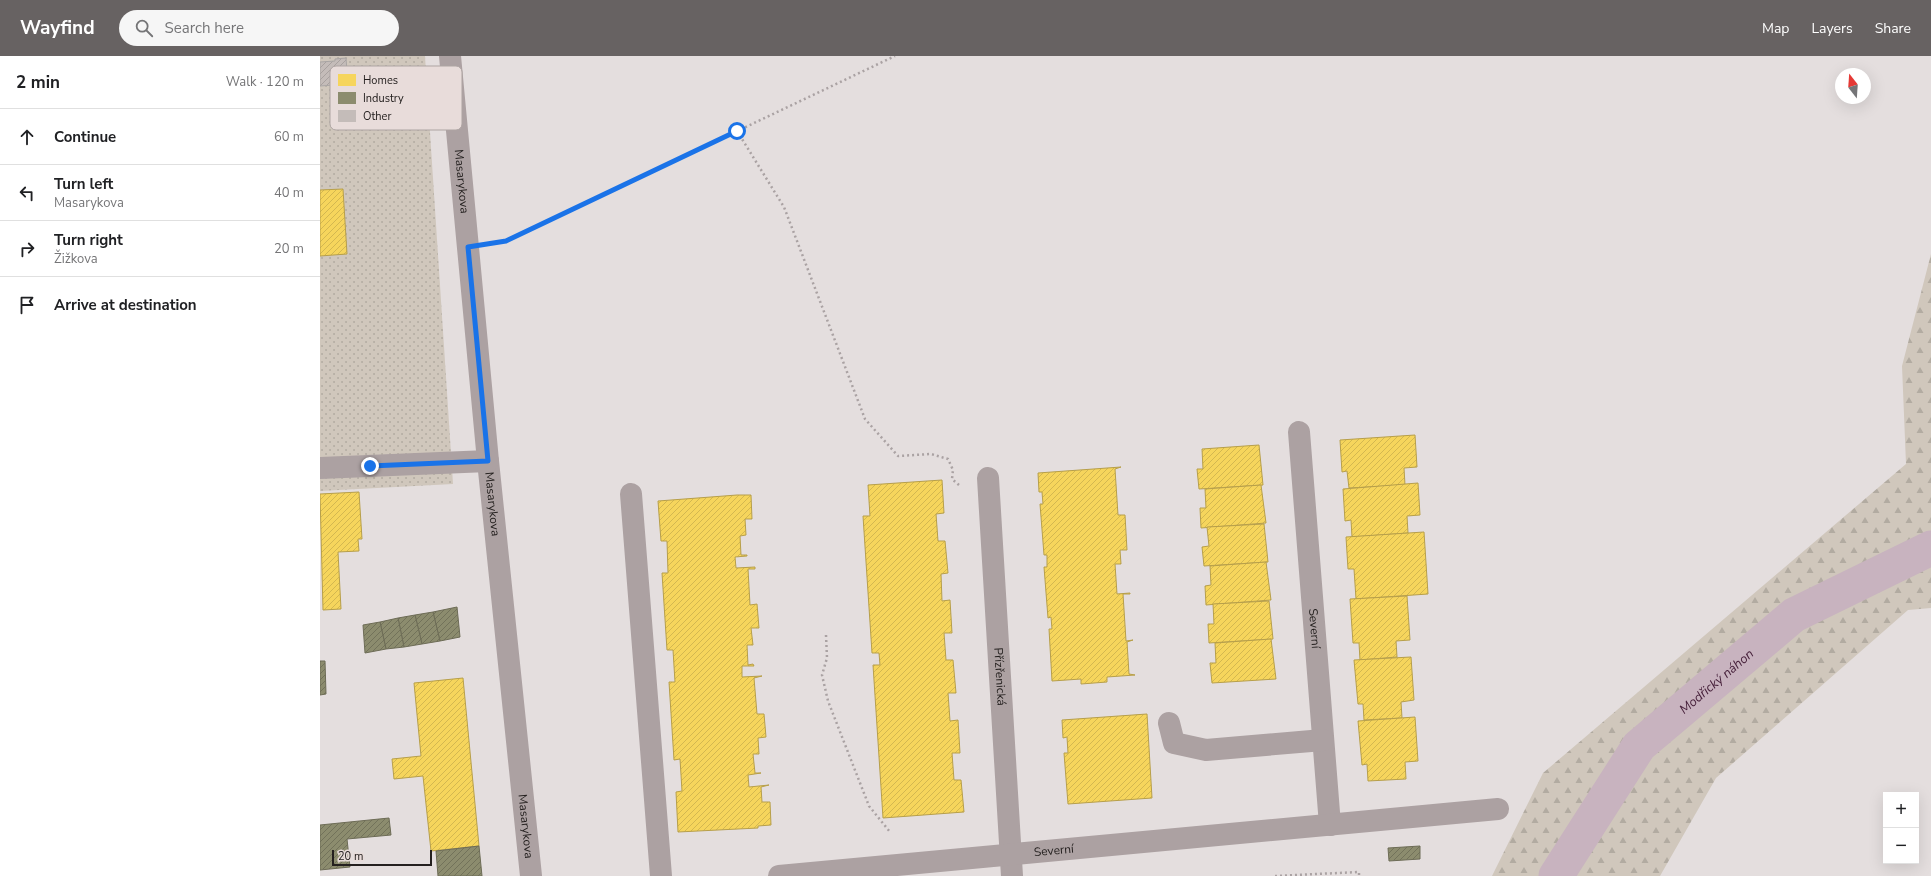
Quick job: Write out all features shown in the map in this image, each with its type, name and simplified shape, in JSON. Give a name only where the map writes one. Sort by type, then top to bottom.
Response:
[{"type":"street","name":"Masarykova","points":[[457,130],[488,461],[531,876]]},
{"type":"street","name":"Severní","points":[[1299,432],[1330,825]]},
{"type":"street","points":[[320,468],[488,461]]},
{"type":"street","name":"Přízřenická","points":[[988,478],[1012,876]]},
{"type":"street","points":[[631,494],[661,876]]},
{"type":"street","points":[[1169,723],[1174,743],[1206,750],[1323,740]]},
{"type":"street","name":"Severní","points":[[779,876],[1498,809]]},
{"type":"path","points":[[468,247],[506,241],[895,56]]},
{"type":"path","points":[[737,131],[784,207],[865,419],[898,456],[931,454],[948,459],[953,470],[952,479],[959,485]]},
{"type":"path","points":[[826,635],[827,658],[822,675],[828,700],[869,806],[890,832]]},
{"type":"path","points":[[1275,876],[1359,872],[1358,876]]},
{"type":"green space","points":[[320,56],[425,56],[426,66],[330,66],[330,130],[430,130],[453,484],[320,491]]},
{"type":"green space","points":[[1931,254],[1931,608],[1908,610],[1716,778],[1660,876],[1492,876],[1543,773],[1906,464],[1902,366]]},
{"type":"building: Homes","points":[[343,189],[347,254],[320,256],[320,190]]},
{"type":"building: Homes","points":[[1415,435],[1417,467],[1404,468],[1405,485],[1349,488],[1347,471],[1342,472],[1340,440]]},
{"type":"building: Homes","points":[[1259,445],[1263,485],[1199,489],[1197,469],[1203,469],[1202,449]]},
{"type":"building: Homes","points":[[1121,467],[1115,469],[1118,515],[1125,515],[1127,550],[1120,550],[1121,564],[1115,564],[1117,594],[1130,593],[1123,594],[1126,641],[1133,640],[1127,642],[1129,674],[1135,675],[1107,677],[1107,682],[1081,684],[1081,679],[1052,681],[1049,629],[1052,629],[1051,617],[1048,618],[1044,567],[1047,567],[1047,555],[1044,555],[1040,504],[1043,504],[1042,492],[1039,492],[1038,473]]},
{"type":"building: Homes","points":[[942,480],[944,513],[936,514],[938,541],[945,541],[948,573],[941,574],[942,601],[950,600],[952,633],[944,633],[946,660],[953,660],[956,693],[948,693],[950,721],[958,720],[960,753],[952,753],[954,780],[961,780],[964,812],[883,818],[873,665],[880,665],[879,653],[872,653],[863,516],[870,516],[868,485]]},
{"type":"building: Homes","points":[[1418,483],[1420,515],[1407,516],[1408,533],[1352,537],[1351,520],[1345,521],[1343,489]]},
{"type":"building: Homes","points":[[1261,485],[1266,523],[1201,528],[1200,508],[1206,508],[1205,489]]},
{"type":"building: Homes","points":[[359,492],[362,539],[358,539],[359,551],[338,552],[341,609],[323,610],[320,494]]},
{"type":"building: Homes","points":[[751,495],[752,519],[745,519],[746,535],[740,536],[741,555],[747,556],[735,557],[736,568],[755,567],[755,569],[748,569],[750,605],[757,604],[759,628],[751,628],[753,645],[747,645],[748,665],[753,664],[754,666],[742,666],[742,677],[762,676],[754,678],[757,714],[764,714],[766,737],[758,738],[759,754],[753,754],[755,773],[761,773],[748,775],[749,787],[769,785],[761,787],[762,802],[770,802],[771,825],[758,826],[758,828],[678,832],[676,792],[682,791],[680,759],[674,760],[669,682],[675,682],[673,650],[667,650],[662,573],[668,573],[667,541],[661,541],[658,501]]},
{"type":"building: Homes","points":[[1264,524],[1268,562],[1204,566],[1202,547],[1209,546],[1207,527]]},
{"type":"building: Homes","points":[[1424,532],[1428,594],[1356,599],[1354,569],[1348,569],[1346,537]]},
{"type":"building: Homes","points":[[1266,562],[1271,600],[1206,605],[1205,586],[1211,585],[1210,566]]},
{"type":"building: Homes","points":[[1407,596],[1410,640],[1396,641],[1397,657],[1360,660],[1359,643],[1353,643],[1350,599]]},
{"type":"building: Homes","points":[[1269,601],[1273,639],[1209,643],[1208,624],[1214,624],[1213,604]]},
{"type":"building: Homes","points":[[1271,639],[1276,679],[1212,683],[1210,663],[1216,663],[1215,643]]},
{"type":"building: Homes","points":[[1411,657],[1414,700],[1401,702],[1402,718],[1364,720],[1363,704],[1358,704],[1354,660]]},
{"type":"building: Homes","points":[[463,678],[479,846],[431,851],[423,776],[394,779],[392,759],[421,756],[414,683]]},
{"type":"building: Homes","points":[[1147,714],[1152,798],[1068,804],[1064,753],[1068,753],[1067,737],[1063,738],[1062,720]]},
{"type":"building: Homes","points":[[1415,717],[1418,761],[1405,762],[1406,779],[1368,781],[1367,764],[1362,765],[1358,721]]},
{"type":"building: Industry","points":[[457,607],[460,637],[440,641],[433,612]]},
{"type":"building: Industry","points":[[433,612],[440,641],[422,644],[415,615]]},
{"type":"building: Industry","points":[[415,615],[422,644],[404,647],[398,618]]},
{"type":"building: Industry","points":[[398,618],[404,647],[386,649],[380,622]]},
{"type":"building: Industry","points":[[380,622],[386,649],[365,653],[363,625]]},
{"type":"building: Industry","points":[[320,661],[325,661],[326,694],[320,695]]},
{"type":"building: Industry","points":[[389,818],[391,835],[347,839],[350,867],[320,870],[320,825]]},
{"type":"building: Industry","points":[[479,846],[482,876],[438,876],[436,851]]},
{"type":"building: Industry","points":[[1420,846],[1420,859],[1389,861],[1388,848]]},
{"type":"building: Other","points":[[346,58],[347,66],[330,66],[330,85],[320,86],[320,62],[335,61],[335,59]]},
{"type":"waterway","name":"Modřický náhon","points":[[1556,876],[1639,746],[1794,615],[1931,548]]},
{"type":"route","points":[[370,466],[488,461],[468,247],[506,241],[737,131]]}]
